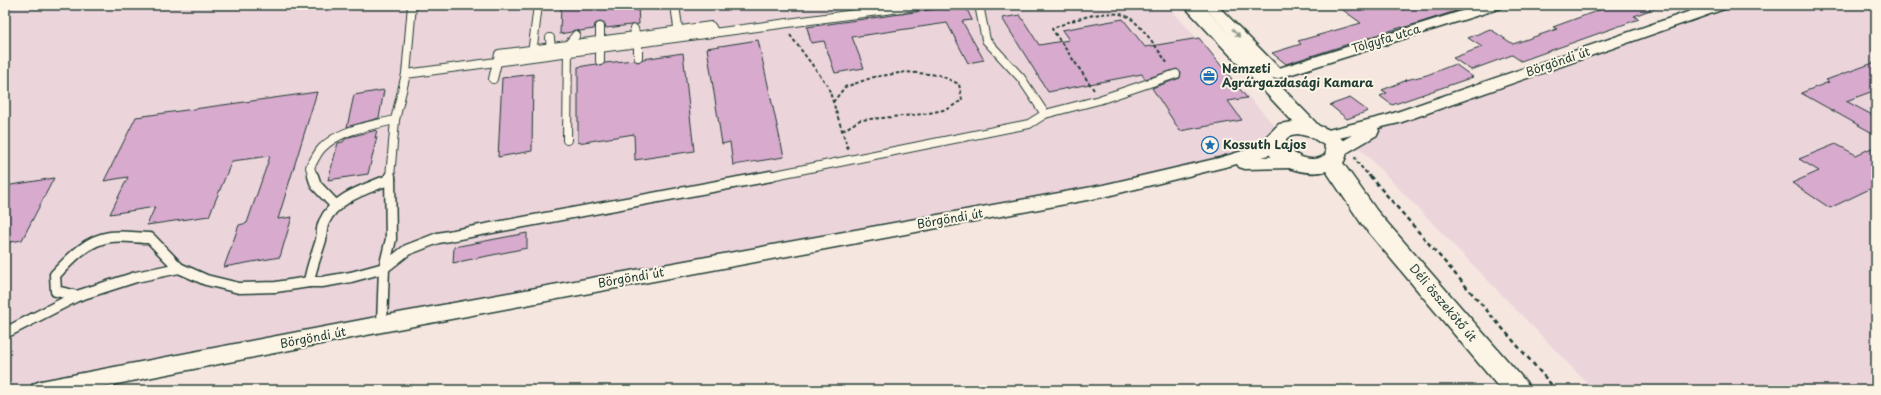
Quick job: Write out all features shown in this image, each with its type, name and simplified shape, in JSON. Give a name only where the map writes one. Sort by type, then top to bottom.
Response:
[{"type":"main road","name":"Déli összekötő út","points":[[1192,5],[1270,77],[1369,217],[1517,390]]},
{"type":"main road","name":"Déli összekötő út","points":[[1270,77],[1286,130]]},
{"type":"main road","points":[[1298,128],[1323,150],[1284,158],[1276,147],[1276,137],[1286,130],[1298,128]]},
{"type":"street","points":[[1209,5],[1270,77]]},
{"type":"street","name":"Tölgyfa utca","points":[[1270,77],[1496,5]]},
{"type":"street","name":"Börgöndi út","points":[[1220,163],[1323,150],[1393,119],[1722,5]]},
{"type":"street","name":"Börgöndi út","points":[[1323,150],[1393,119]]},
{"type":"street","name":"Börgöndi út","points":[[41,390],[382,324],[1103,191],[1220,163],[1276,147]]},
{"type":"lane","points":[[382,324],[384,268],[391,239],[390,179],[396,120],[406,74],[412,5]]},
{"type":"lane","points":[[532,53],[538,5]]},
{"type":"lane","points":[[675,5],[678,34]]},
{"type":"lane","points":[[493,78],[499,54],[532,53],[568,49],[636,36],[678,34],[712,26],[715,33],[923,5]]},
{"type":"lane","points":[[979,5],[986,40],[1021,78],[1045,114]]},
{"type":"lane","points":[[600,27],[600,61]]},
{"type":"lane","points":[[567,140],[568,49],[576,35]]},
{"type":"lane","points":[[636,36],[638,57]]},
{"type":"lane","points":[[550,38],[550,51]]},
{"type":"lane","points":[[406,74],[496,62]]},
{"type":"lane","points":[[77,296],[56,291],[54,275],[72,256],[105,237],[150,238],[179,268],[206,280],[239,288],[276,288],[309,282],[322,282],[351,277],[384,268],[407,250],[438,238],[852,160],[1029,124],[1045,114],[1099,100],[1176,74]]},
{"type":"lane","points":[[336,206],[316,185],[310,168],[321,150],[328,142],[352,131],[396,120]]},
{"type":"lane","points":[[309,282],[311,268],[321,238],[324,222],[336,206],[356,194],[390,179]]},
{"type":"lane","points":[[5,333],[77,296],[136,277],[179,268]]},
{"type":"path","points":[[1099,100],[1095,91],[1052,29],[1063,23],[1095,16],[1117,14],[1130,17],[1176,74]]},
{"type":"path","points":[[774,25],[791,35],[828,86],[852,160]]},
{"type":"path","points":[[833,102],[845,87],[874,77],[906,72],[939,75],[959,84],[962,100],[948,109],[924,114],[860,120],[842,131]]},
{"type":"path","points":[[1323,150],[1357,147],[1356,161],[1556,390]]},
{"type":"shaded area","points":[[5,5],[1167,5],[1295,149],[5,390]]},
{"type":"shaded area","points":[[1742,5],[1876,5],[1876,390],[1594,390],[1350,138]]},
{"type":"building","points":[[561,5],[638,5],[639,24],[606,28],[605,24],[600,22],[595,24],[594,29],[580,31],[574,30],[560,34]]},
{"type":"building","points":[[965,5],[972,20],[962,21],[984,60],[968,63],[947,23],[852,37],[864,68],[835,73],[824,41],[811,43],[807,27]]},
{"type":"building","points":[[1336,5],[1393,5],[1401,10],[1417,5],[1468,5],[1468,7],[1286,64],[1272,53],[1301,44],[1298,41],[1361,23]]},
{"type":"building","points":[[1613,5],[1658,5],[1658,7],[1634,16],[1639,19],[1521,61],[1512,55],[1471,70],[1453,58],[1482,47],[1468,38],[1490,29],[1513,44],[1557,29],[1553,27]]},
{"type":"building","points":[[1020,15],[1039,45],[1069,40],[1062,30],[1123,19],[1145,47],[1199,38],[1247,98],[1228,101],[1242,120],[1180,131],[1152,88],[1180,78],[1181,73],[1177,69],[1145,79],[1142,74],[1048,92],[1002,18]]},
{"type":"building","points":[[758,40],[784,157],[733,165],[730,142],[722,144],[707,48]]},
{"type":"building","points":[[683,53],[694,151],[635,160],[634,134],[578,143],[578,67],[596,64],[600,66],[605,63],[634,60],[638,62],[643,59]]},
{"type":"building","points":[[1876,62],[1876,90],[1846,101],[1876,117],[1876,135],[1801,93],[1829,82],[1826,80]]},
{"type":"building","points":[[1455,64],[1473,77],[1392,105],[1380,96],[1387,93],[1382,90],[1406,80],[1427,75]]},
{"type":"building","points":[[533,74],[532,151],[498,157],[502,78]]},
{"type":"building","points":[[384,90],[379,118],[347,127],[354,95]]},
{"type":"building","points":[[317,92],[278,219],[292,217],[280,257],[224,267],[239,225],[247,223],[270,156],[232,161],[209,216],[147,225],[155,207],[110,214],[128,177],[104,181],[136,117]]},
{"type":"building","points":[[1350,98],[1368,111],[1347,119],[1330,105]]},
{"type":"building","points":[[377,130],[375,138],[377,137],[368,174],[328,180],[338,143],[343,142],[349,137]]},
{"type":"building","points":[[1836,144],[1856,155],[1876,146],[1876,186],[1830,208],[1792,183],[1819,171],[1799,159]]},
{"type":"building","points":[[54,178],[22,240],[5,243],[5,186]]},
{"type":"building","points":[[527,233],[527,248],[453,263],[454,247]]},
{"type":"place","name":"Nemzeti Agrárgazdasági Kamara","points":[[1209,76]]},
{"type":"place","name":"Kossuth Lajos","points":[[1210,145]]}]
